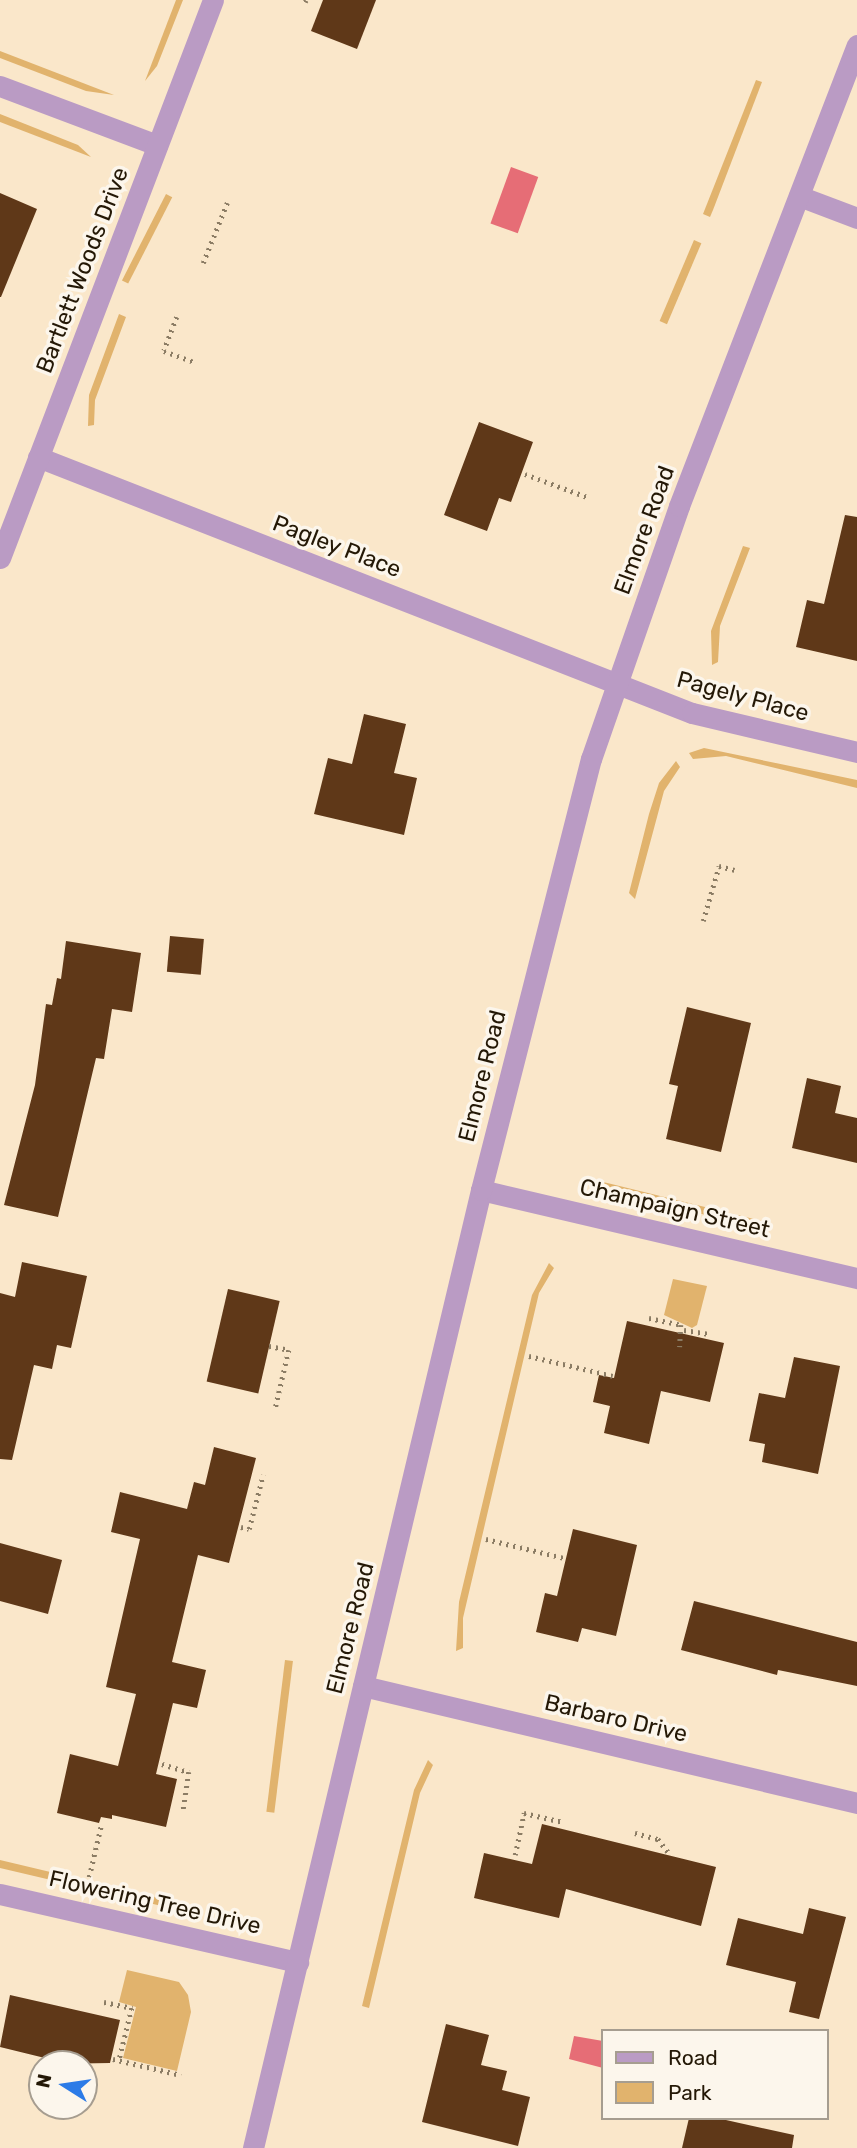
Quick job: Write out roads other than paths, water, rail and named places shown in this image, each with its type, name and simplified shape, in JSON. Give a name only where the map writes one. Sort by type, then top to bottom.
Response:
[{"type":"street","name":"Bartlett Woods Drive","points":[[0,558],[213,0]]},
{"type":"street","name":"Elmore Road","points":[[253,2148],[554,895],[617,685],[679,506],[857,45]]},
{"type":"street","points":[[0,86],[157,145]]},
{"type":"street","points":[[799,196],[857,218]]},
{"type":"street","name":"Pagley Place","points":[[38,457],[617,685]]},
{"type":"street","name":"Pagely Place","points":[[617,685],[692,713],[857,752]]},
{"type":"street","name":"Champaign Street","points":[[481,1190],[857,1278]]},
{"type":"street","name":"Barbaro Drive","points":[[363,1686],[857,1802]]},
{"type":"street","name":"Flowering Tree Drive","points":[[0,1894],[298,1962]]}]
